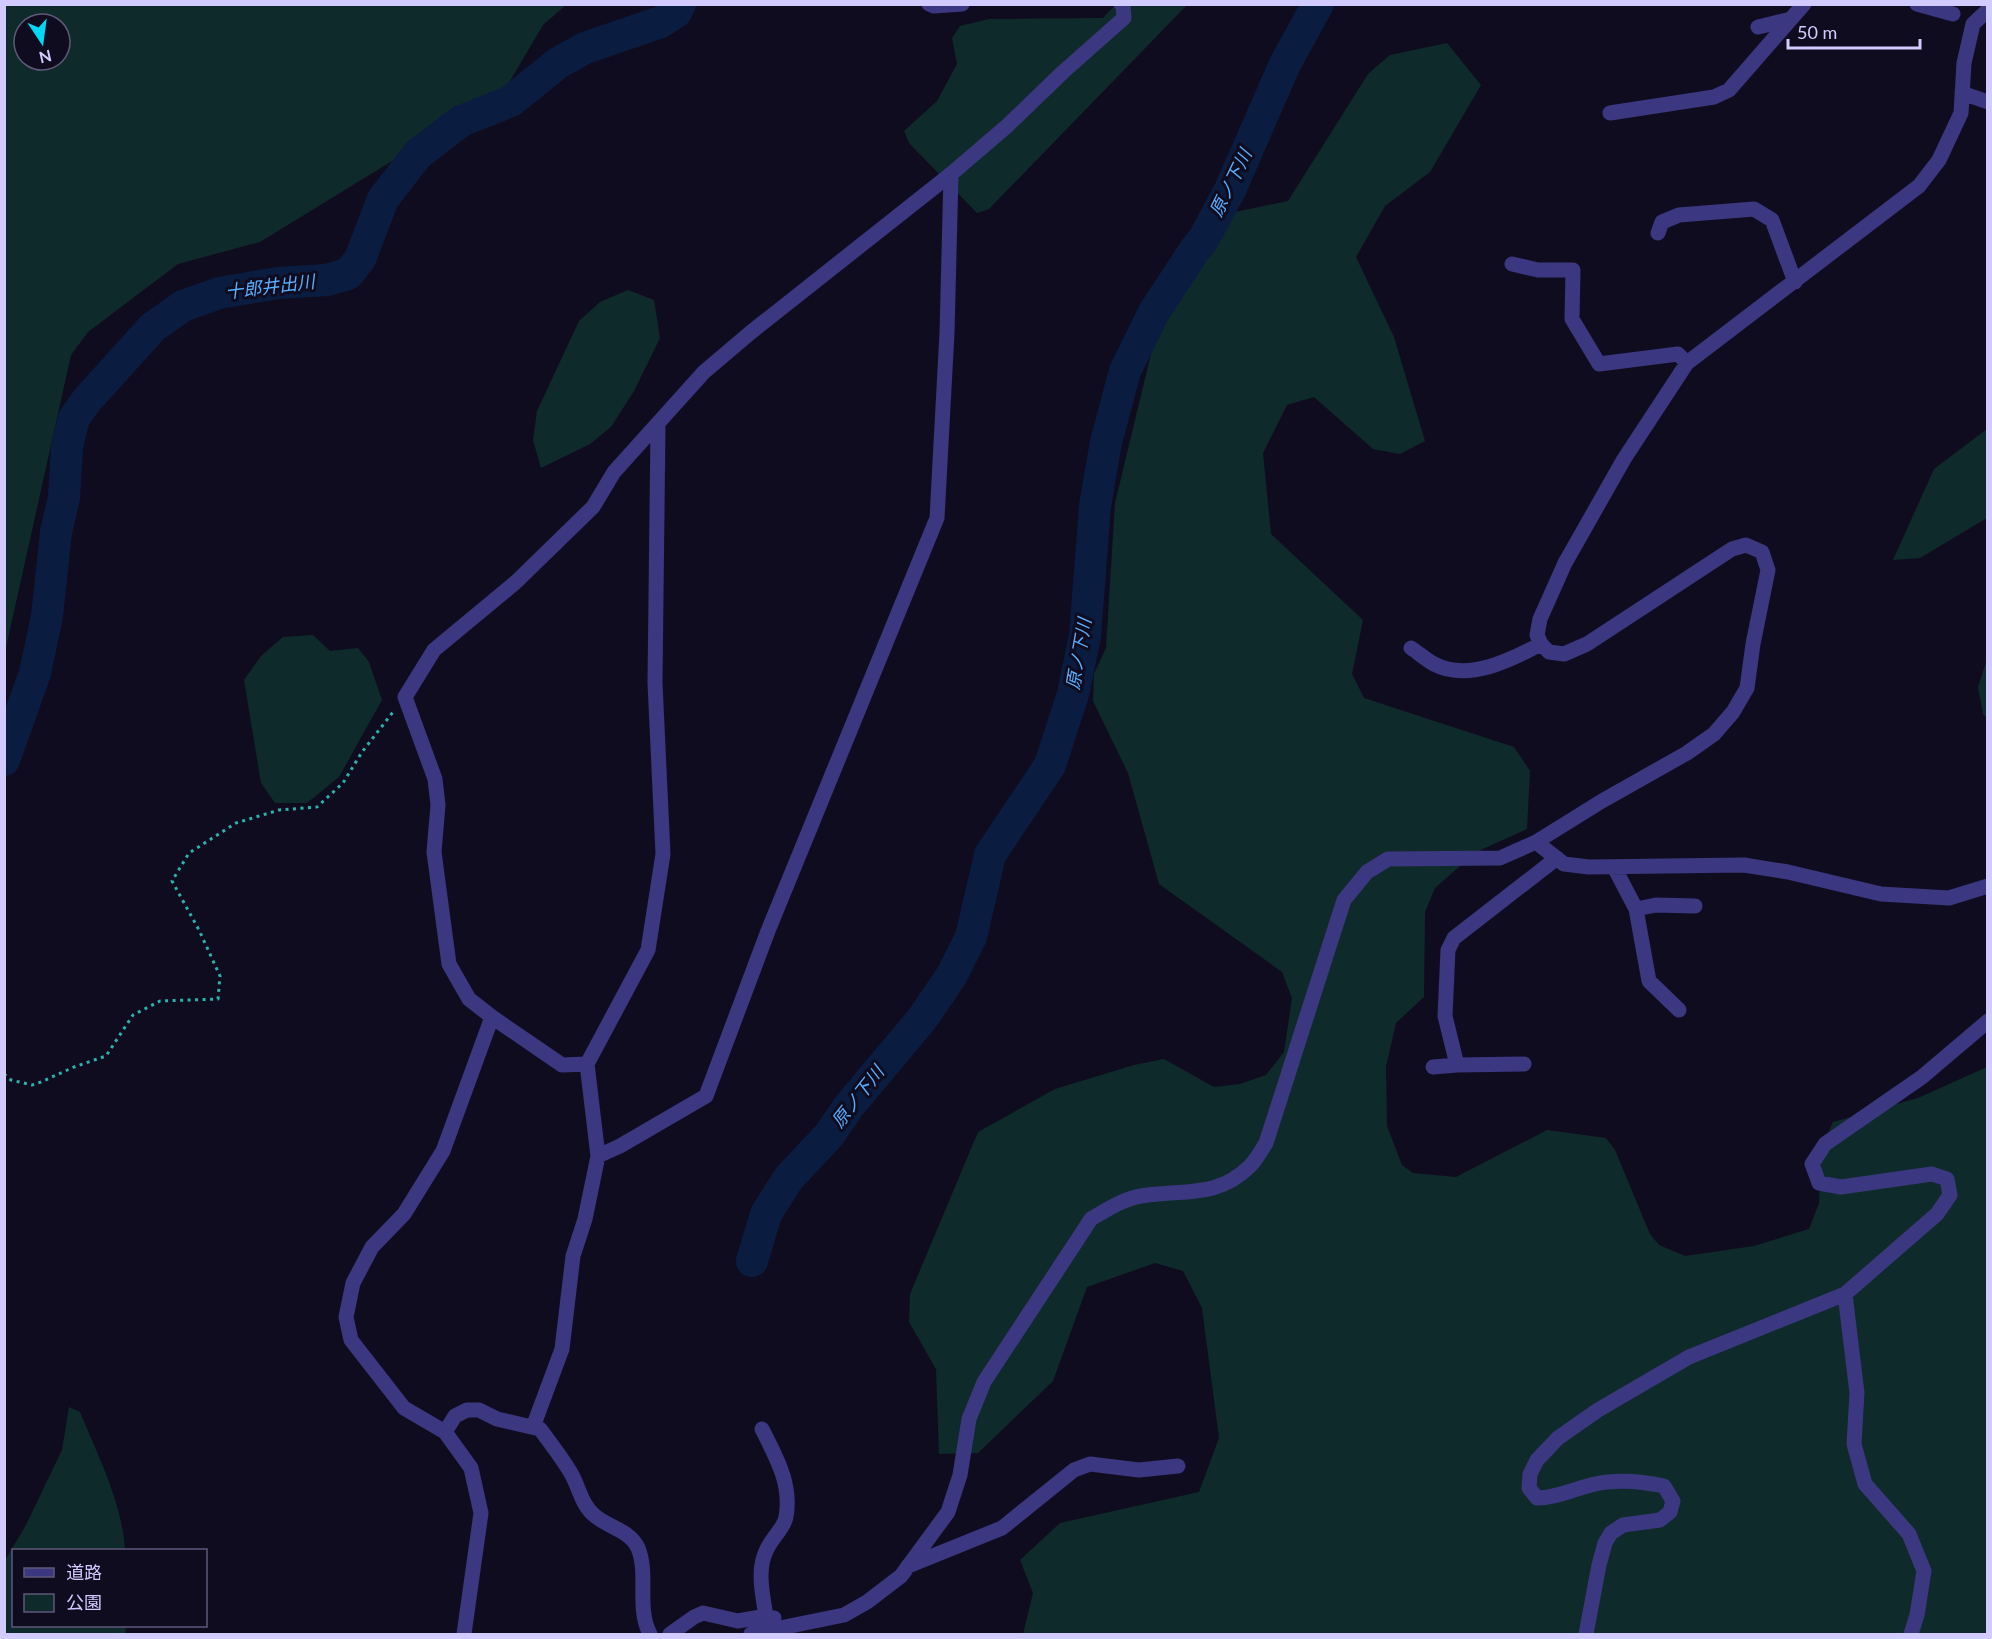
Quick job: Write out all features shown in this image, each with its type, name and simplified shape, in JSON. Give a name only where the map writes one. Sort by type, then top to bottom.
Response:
[{"type":"street","points":[[929,4],[934,6],[962,4]]},
{"type":"street","points":[[587,1064],[562,1065],[492,1017],[469,999],[449,964],[434,852],[438,805],[435,779],[405,697],[434,650],[516,582],[593,507],[614,472],[704,372],[951,174],[1007,126],[1124,18],[1121,4]]},
{"type":"street","points":[[1610,113],[1714,97],[1728,90],[1804,4]]},
{"type":"street","points":[[1917,4],[1953,9],[1973,24]]},
{"type":"street","points":[[751,1635],[844,1615],[875,1596],[901,1576],[948,1512],[960,1476],[969,1419],[984,1382],[1090,1219],[1138,1196],[1214,1189],[1251,1166],[1266,1143],[1344,900],[1366,872],[1388,859],[1500,858],[1536,842],[1602,801],[1687,753],[1714,734],[1733,712],[1747,688],[1753,644],[1768,570],[1762,552],[1746,544],[1731,549],[1587,644],[1564,654],[1549,652],[1541,644],[1537,635],[1540,619],[1565,563],[1624,459],[1687,363],[1919,186],[1939,160],[1961,113],[1964,63],[1973,24],[1988,10]]},
{"type":"street","points":[[1758,27],[1791,19]]},
{"type":"street","points":[[1962,93],[1988,102]]},
{"type":"street","points":[[598,1156],[620,1146],[706,1096],[768,931],[937,518],[947,333],[951,174]]},
{"type":"street","points":[[1658,233],[1662,222],[1679,215],[1754,209],[1772,220],[1795,282]]},
{"type":"street","points":[[1512,264],[1538,270],[1574,270],[1572,319],[1599,364],[1678,354],[1687,363]]},
{"type":"street","points":[[533,1427],[562,1349],[573,1256],[585,1220],[598,1156],[587,1064],[648,950],[663,854],[655,683],[658,425]]},
{"type":"street","points":[[1411,648],[1434,664],[1450,670],[1478,669],[1506,662],[1541,644]]},
{"type":"street","points":[[1536,842],[1564,864],[1589,867],[1744,865],[1788,872],[1881,894],[1948,898],[1988,886]]},
{"type":"street","points":[[1457,1065],[1445,1016],[1448,950],[1454,938],[1557,858]]},
{"type":"street","points":[[1614,867],[1636,909],[1649,981],[1679,1010]]},
{"type":"street","points":[[1636,909],[1656,905],[1695,906]]},
{"type":"street","points":[[464,1635],[481,1513],[471,1468],[445,1432],[404,1408],[351,1340],[345,1317],[353,1282],[372,1247],[404,1214],[443,1151],[492,1017]]},
{"type":"street","points":[[1586,1635],[1599,1566],[1605,1543],[1611,1533],[1623,1525],[1660,1520],[1670,1512],[1673,1501],[1664,1486],[1647,1483],[1606,1482],[1550,1498],[1537,1498],[1529,1488],[1530,1474],[1537,1460],[1558,1438],[1598,1410],[1689,1357],[1845,1294],[1937,1214],[1950,1195],[1947,1179],[1932,1174],[1841,1187],[1819,1183],[1812,1164],[1825,1144],[1922,1077],[1988,1021]]},
{"type":"street","points":[[1433,1066],[1524,1064]]},
{"type":"street","points":[[1845,1294],[1857,1393],[1854,1444],[1862,1474],[1865,1484],[1909,1534],[1924,1571],[1917,1615],[1911,1635]]},
{"type":"street","points":[[445,1432],[455,1416],[467,1410],[479,1410],[497,1419],[540,1429],[572,1475],[582,1499],[592,1514],[631,1538],[637,1547],[641,1562],[645,1625],[650,1635]]},
{"type":"street","points":[[762,1429],[782,1469],[788,1493],[786,1520],[766,1550],[760,1574],[766,1617]]},
{"type":"street","points":[[908,1566],[1002,1528],[1074,1470],[1090,1464],[1139,1470],[1178,1466]]},
{"type":"street","points":[[670,1635],[703,1613],[738,1621],[766,1617],[797,1625]]},
{"type":"path","points":[[4,1074],[11,1080],[32,1085],[41,1082],[106,1056],[133,1015],[160,1001],[218,999],[220,976],[199,930],[172,881],[189,854],[236,823],[279,810],[317,807],[343,783],[362,752],[405,697]]},
{"type":"green space","points":[[5,4],[566,5],[543,25],[503,93],[260,242],[178,264],[88,332],[71,355],[5,652]]},
{"type":"green space","points":[[1115,5],[1187,5],[989,209],[977,213],[909,143],[904,131],[937,101],[957,64],[952,38],[960,26],[989,19],[1103,18]]},
{"type":"green space","points":[[1447,43],[1481,85],[1430,172],[1385,206],[1356,257],[1394,337],[1425,441],[1400,454],[1373,449],[1314,397],[1287,405],[1263,453],[1271,534],[1363,620],[1352,674],[1364,698],[1514,747],[1530,771],[1527,829],[1476,852],[1435,888],[1425,912],[1424,997],[1396,1023],[1386,1067],[1387,1126],[1402,1165],[1413,1173],[1456,1177],[1547,1130],[1606,1138],[1615,1150],[1650,1234],[1659,1245],[1685,1256],[1754,1246],[1809,1229],[1819,1203],[1821,1149],[1833,1122],[1918,1098],[1987,1067],[1987,1634],[1023,1634],[1033,1593],[1020,1560],[1060,1523],[1199,1492],[1219,1438],[1202,1308],[1183,1271],[1155,1263],[1087,1287],[1053,1381],[978,1453],[939,1454],[936,1369],[909,1322],[910,1294],[978,1132],[1055,1089],[1134,1065],[1164,1059],[1214,1087],[1240,1084],[1266,1075],[1284,1052],[1292,998],[1282,972],[1159,884],[1128,773],[1093,701],[1094,674],[1106,648],[1115,503],[1165,296],[1235,212],[1288,201],[1368,74],[1390,55]]},
{"type":"green space","points":[[628,290],[654,300],[660,338],[634,391],[611,427],[590,444],[541,468],[533,440],[537,411],[579,321],[600,302]]},
{"type":"green space","points":[[1987,429],[1987,518],[1920,558],[1893,560],[1934,469]]},
{"type":"green space","points":[[313,635],[330,651],[358,648],[369,662],[382,700],[339,777],[307,803],[275,803],[261,783],[244,680],[261,656],[283,637]]},
{"type":"green space","points":[[1987,659],[1987,718],[1983,714],[1978,687]]},
{"type":"green space","points":[[69,1407],[80,1412],[108,1480],[119,1514],[125,1549],[12,1549],[12,1627],[126,1627],[125,1634],[5,1634],[5,1560],[26,1525],[62,1450]]},
{"type":"waterway","name":"十郎井出川","points":[[4,760],[35,673],[47,616],[56,532],[64,498],[67,446],[74,418],[87,400],[153,327],[183,306],[219,293],[278,283],[327,280],[348,274],[360,259],[383,199],[418,154],[461,121],[511,101],[558,63],[585,48],[661,22],[676,12],[680,4]]},
{"type":"waterway","name":"原ノ下川","points":[[752,1261],[766,1214],[788,1179],[830,1134],[849,1106],[922,1019],[952,975],[971,937],[990,855],[1050,765],[1073,694],[1085,636],[1095,506],[1106,442],[1125,371],[1154,312],[1203,240],[1230,190],[1285,64],[1318,4]]}]
